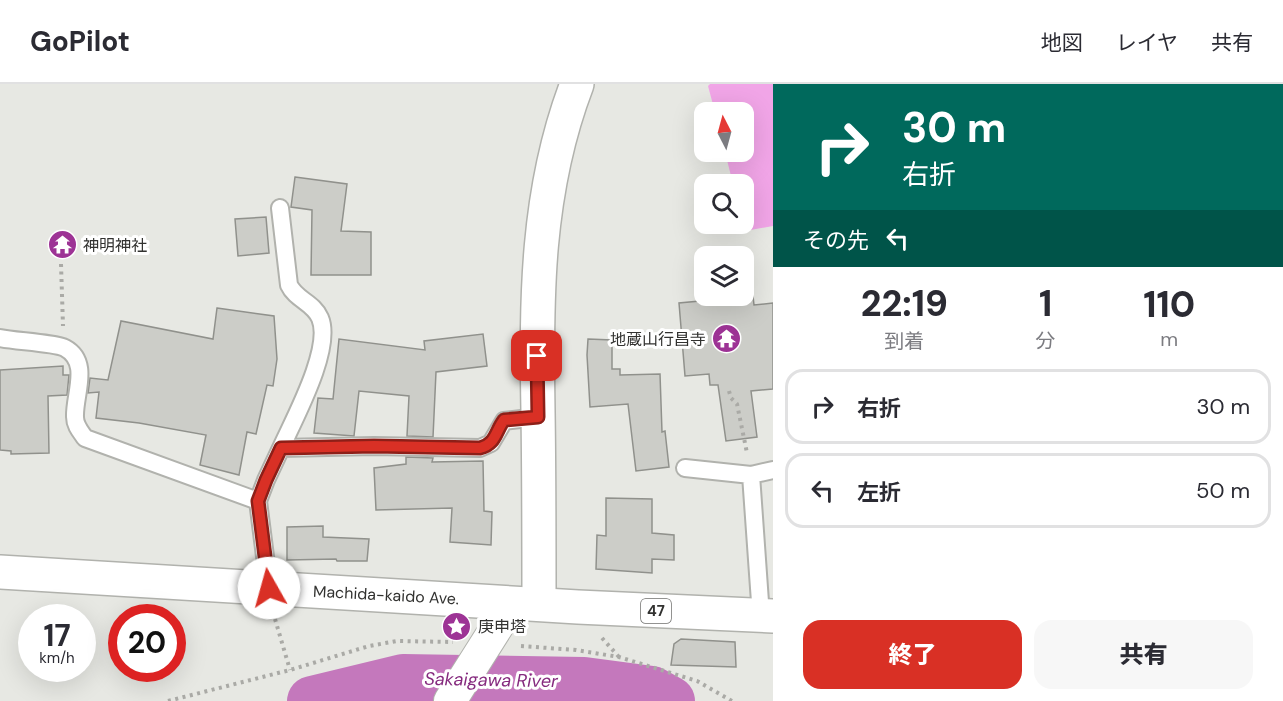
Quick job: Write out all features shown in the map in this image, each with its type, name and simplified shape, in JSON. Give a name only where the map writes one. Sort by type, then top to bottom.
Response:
[{"type":"main road","points":[[526,603],[538,417],[537,326],[543,219],[561,133],[577,84]]},
{"type":"main road","name":"Machida-kaido Ave.","points":[[0,572],[272,602],[526,603],[767,616]]},
{"type":"street","points":[[450,701],[480,654],[526,603]]},
{"type":"lane","points":[[272,602],[258,501],[317,365],[322,328],[321,319],[312,305],[294,293],[289,285],[280,208]]},
{"type":"lane","points":[[0,338],[64,347],[74,356],[79,365],[80,376],[75,418],[78,428],[86,438],[258,501]]},
{"type":"lane","points":[[281,448],[374,446],[480,448],[491,443],[504,420],[538,417]]},
{"type":"lane","points":[[685,468],[751,475],[773,470]]},
{"type":"lane","points":[[751,475],[767,616]]},
{"type":"path","points":[[62,264],[64,347]]},
{"type":"path","points":[[729,391],[731,398],[737,404],[745,442]]},
{"type":"path","points":[[272,602],[290,670]]},
{"type":"path","points":[[598,634],[620,657]]},
{"type":"path","points":[[168,701],[290,670],[369,646],[398,641],[480,654],[576,650],[620,657],[697,681],[732,701]]},
{"type":"shaded area","points":[[710,84],[773,84],[773,226],[754,229],[754,174],[730,174],[728,162],[754,162],[754,102],[712,102],[708,86]]},
{"type":"building","points":[[295,177],[347,184],[341,231],[371,232],[371,275],[311,275],[312,210],[291,207]]},
{"type":"building","points":[[266,217],[269,253],[238,256],[235,219]]},
{"type":"building","name":"地蔵山行昌寺","points":[[694,302],[694,306],[754,306],[773,303],[773,389],[751,391],[757,437],[726,441],[718,385],[710,385],[709,374],[685,376],[679,303]]},
{"type":"building","points":[[217,308],[274,316],[277,359],[273,386],[267,385],[256,434],[247,432],[239,475],[200,465],[206,435],[96,418],[99,392],[88,393],[90,378],[108,380],[121,321],[213,339]]},
{"type":"building","points":[[483,334],[487,366],[436,372],[433,437],[407,436],[409,396],[359,391],[354,436],[314,433],[318,398],[333,399],[339,339],[425,350],[424,341]]},
{"type":"building","points":[[588,339],[612,340],[612,369],[620,369],[620,375],[660,374],[662,432],[665,431],[669,467],[636,471],[628,404],[590,407]]},
{"type":"building","points":[[63,366],[63,375],[69,375],[67,395],[48,396],[49,453],[11,454],[11,451],[0,450],[0,370]]},
{"type":"building","points":[[406,457],[433,458],[432,462],[483,461],[484,511],[492,512],[491,545],[450,542],[452,508],[376,510],[374,468],[406,464]]},
{"type":"building","points":[[606,498],[652,499],[652,533],[674,535],[674,560],[652,559],[652,573],[596,569],[597,535],[606,536]]},
{"type":"building","points":[[323,526],[323,537],[369,539],[367,561],[287,560],[287,527]]},
{"type":"building","points":[[681,639],[735,642],[736,667],[671,665],[674,644]]},
{"type":"waterway","name":"Sakaigawa River","points":[[312,701],[403,679],[584,682],[652,691],[670,701]]},
{"type":"place","name":"神明神社","points":[[62,245]]},
{"type":"place","name":"地蔵山行昌寺","points":[[727,339]]},
{"type":"place","name":"庚申塔","points":[[457,626]]},
{"type":"route","points":[[269,588],[258,501],[281,448],[487,447],[494,440],[504,420],[538,417],[537,356]]}]
